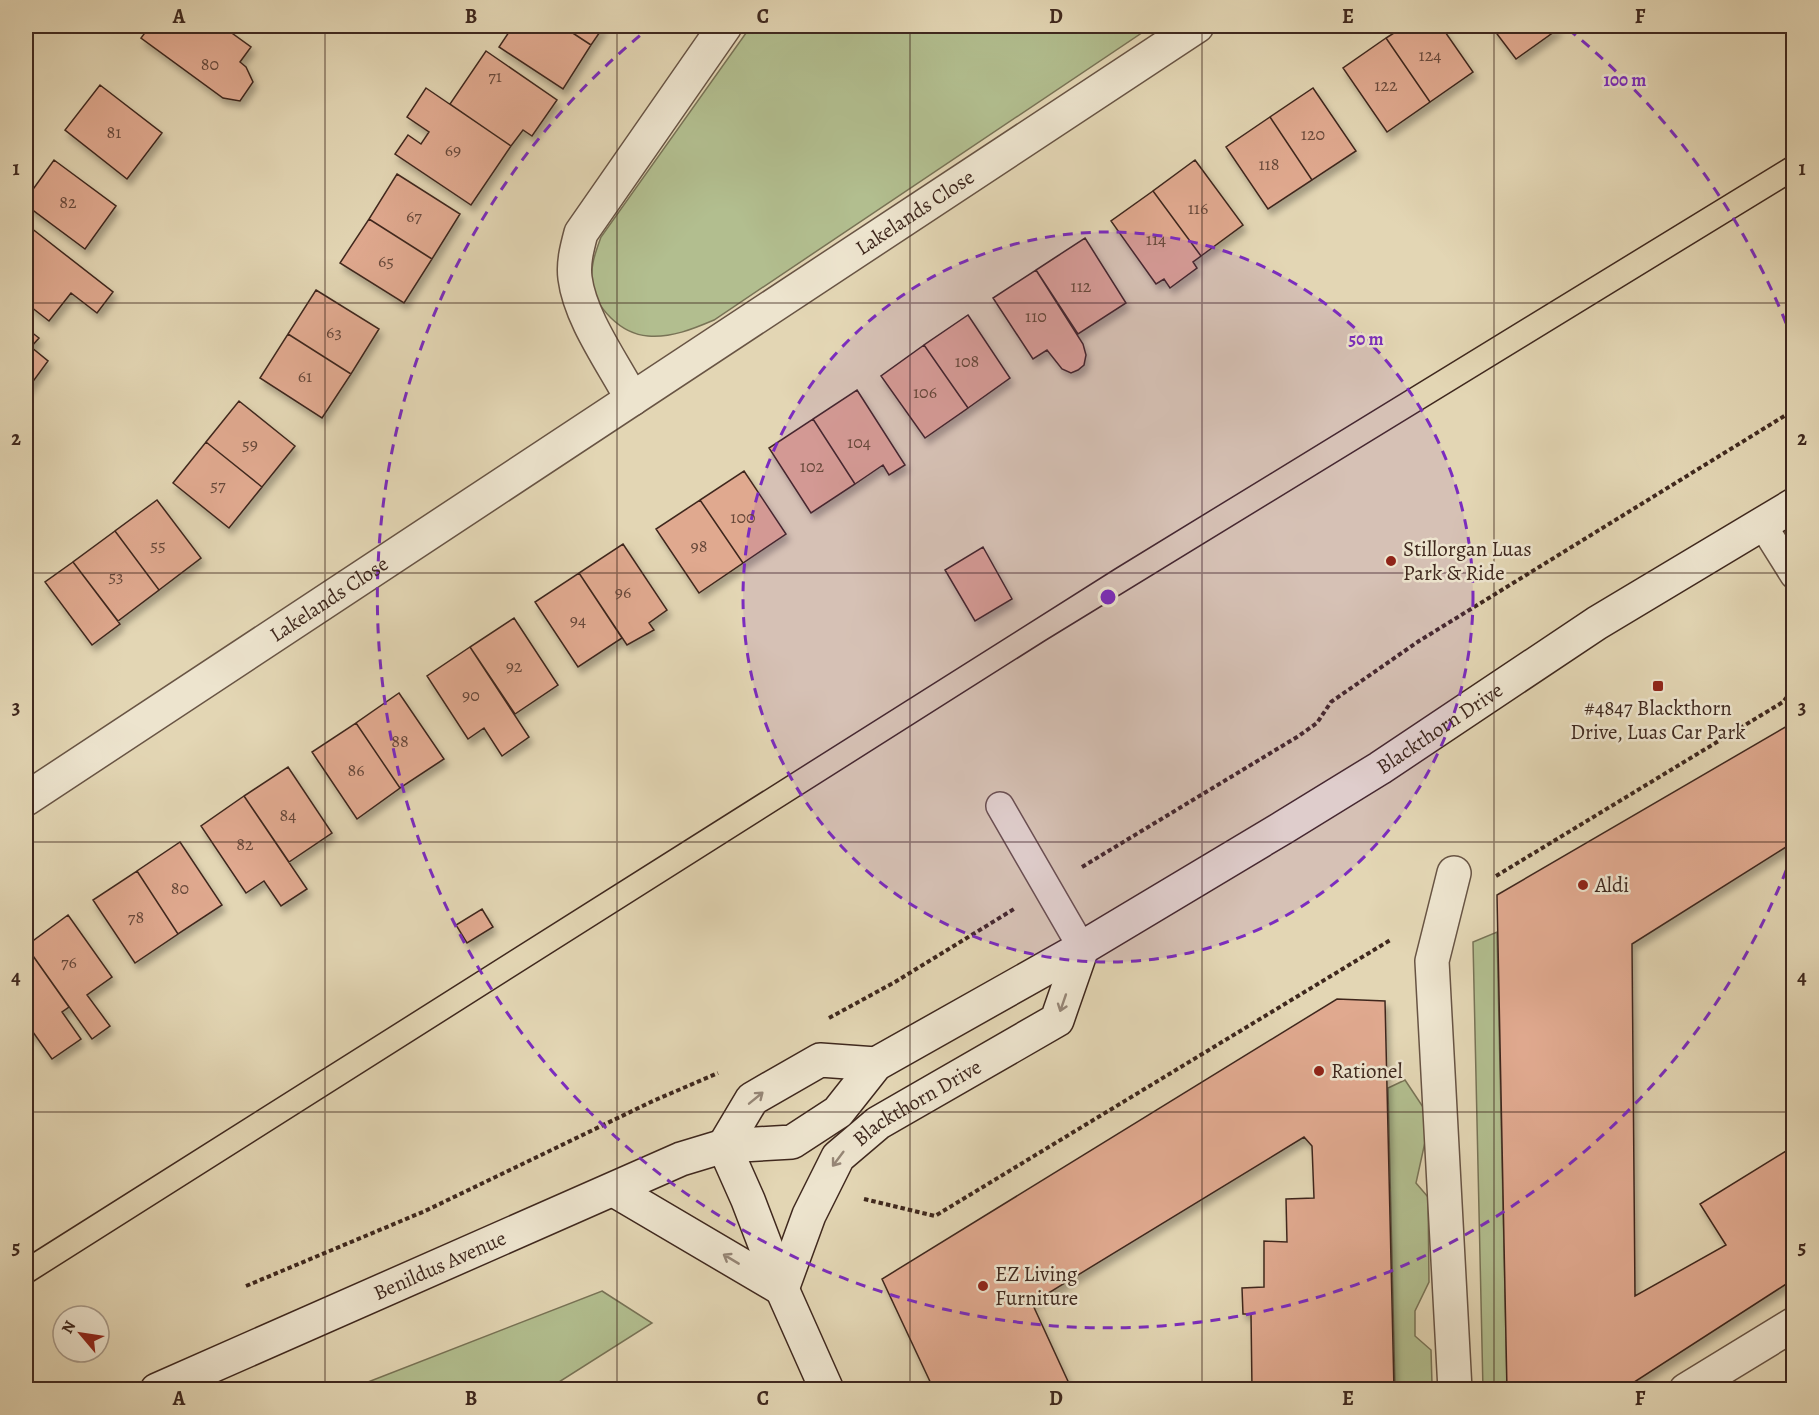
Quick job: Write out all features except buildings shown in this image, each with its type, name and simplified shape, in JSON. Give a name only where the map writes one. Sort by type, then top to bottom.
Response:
[{"type":"street","points":[[633,399],[580,301],[574,277],[575,256],[581,233],[725,26]]},
{"type":"street","name":"Lakelands Close","points":[[26,799],[1197,26]]},
{"type":"street","name":"Blackthorn Drive","points":[[724,1146],[792,1142],[838,1112],[876,1064],[1082,948],[1380,768],[1597,623],[1794,505]]},
{"type":"street","points":[[1454,873],[1432,961],[1455,1389]]},
{"type":"street","name":"Blackthorn Drive","points":[[782,1289],[809,1215],[838,1157],[878,1123],[1057,1020],[1082,948]]},
{"type":"street","points":[[827,1389],[782,1289],[748,1200],[724,1146],[752,1099],[820,1060],[876,1064]]},
{"type":"street","name":"Benildus Avenue","points":[[157,1389],[681,1160],[724,1146]]},
{"type":"street","points":[[614,1190],[782,1289]]},
{"type":"street","points":[[1686,1389],[1794,1324]]},
{"type":"lane","points":[[1762,524],[1794,575]]},
{"type":"lane","points":[[1000,806],[1082,948]]},
{"type":"path","points":[[858,1197],[935,1216],[1783,702],[1794,688]]},
{"type":"green space","points":[[751,26],[1152,26],[714,320],[673,334],[648,336],[638,334],[619,325],[611,318],[594,292],[592,270],[601,237]]},
{"type":"green space","points":[[1497,932],[1507,1384],[1483,1390],[1473,942]]},
{"type":"green space","points":[[1405,1080],[1427,1113],[1427,1133],[1416,1183],[1428,1197],[1429,1282],[1415,1311],[1415,1336],[1431,1350],[1432,1384],[1427,1389],[1395,1389],[1388,1088]]},
{"type":"green space","points":[[602,1291],[652,1323],[548,1389],[350,1389]]},
{"type":"tram line","points":[[26,1257],[1115,569],[1794,153]]},
{"type":"tram line","points":[[26,1286],[1046,640],[1794,182]]},
{"type":"place","name":"Stillorgan Luas Park & Ride","points":[[1391,561]]},
{"type":"place","name":"#4847 Blackthorn Drive, Luas Car Park","points":[[1658,686]]},
{"type":"place","name":"Aldi","points":[[1583,885]]},
{"type":"place","name":"Rationel","points":[[1319,1071]]},
{"type":"place","name":"EZ Living Furniture","points":[[983,1286]]}]
